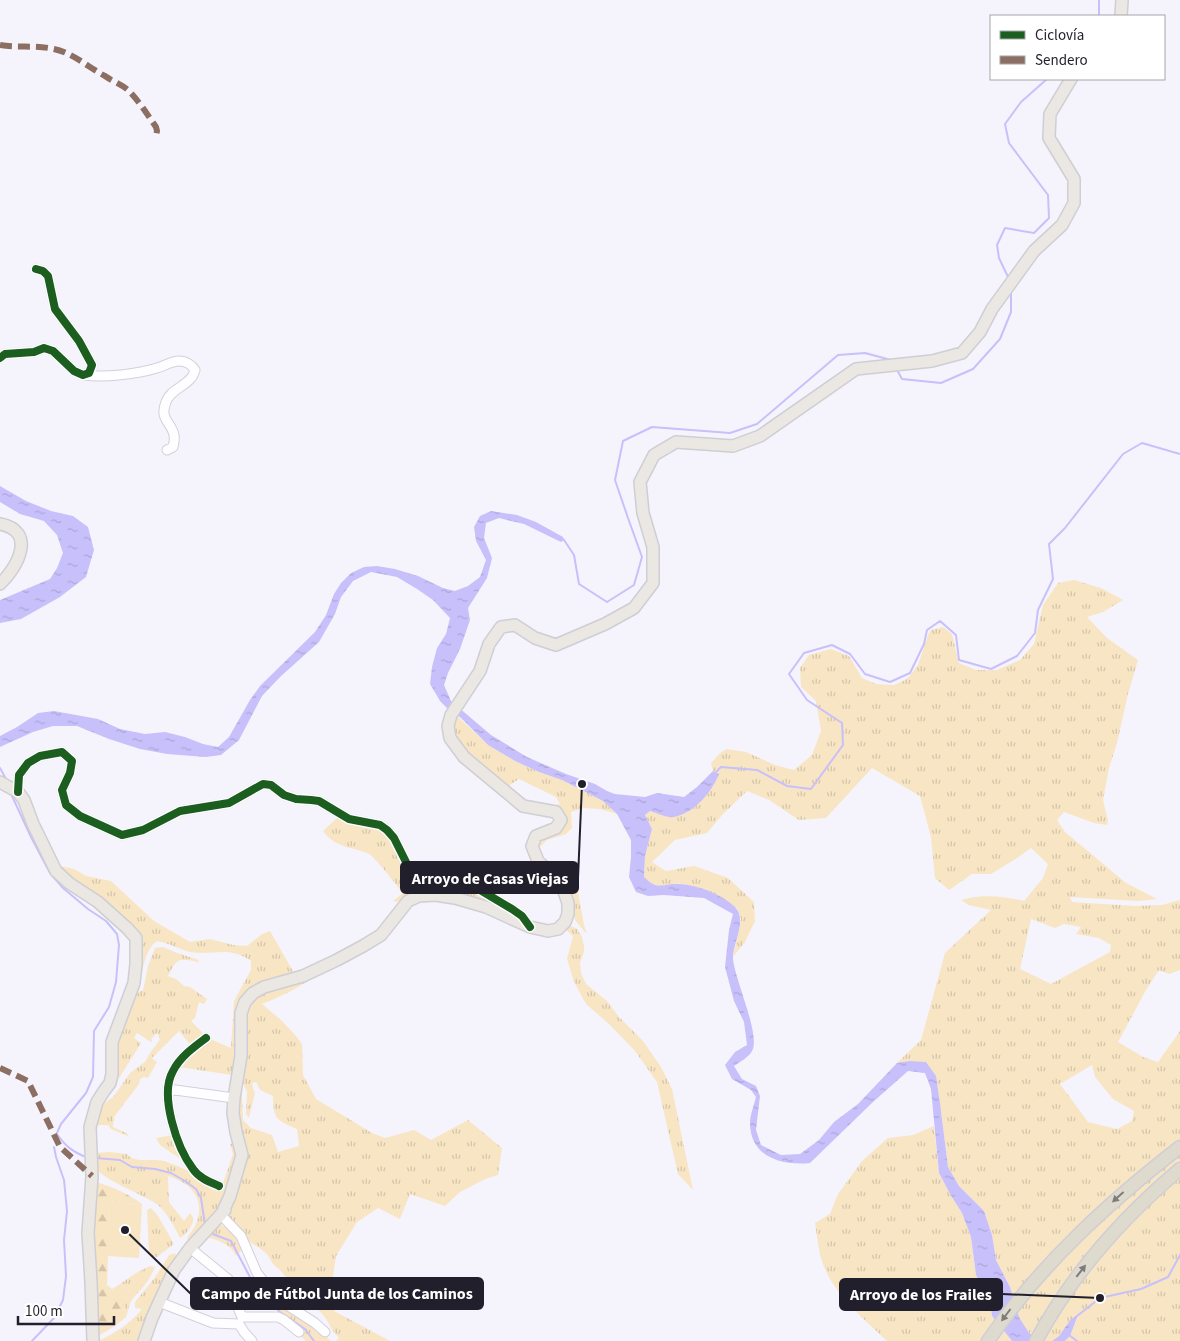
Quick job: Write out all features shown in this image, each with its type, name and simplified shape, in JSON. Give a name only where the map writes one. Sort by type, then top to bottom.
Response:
[{"type":"highway","points":[[988,1341],[1010,1310],[1058,1254],[1105,1209],[1180,1147]]},
{"type":"highway","points":[[1036,1341],[1059,1302],[1096,1252],[1137,1207],[1180,1169]]},
{"type":"main road","points":[[1121,15],[1122,0]]},
{"type":"main road","points":[[144,1341],[174,1270],[190,1248],[222,1215],[230,1196],[242,1155],[236,1132],[234,1113],[234,1098],[241,1056],[241,1013],[245,1002],[253,993],[264,987],[303,976],[363,946],[381,935],[408,901],[419,896],[435,895],[456,898],[486,907],[530,927],[548,931],[558,929],[565,922],[568,914],[568,903],[561,884],[538,861],[532,846],[536,836],[556,828],[561,820],[556,812],[523,806],[464,757],[450,738],[448,726],[451,715],[480,670],[489,644],[501,627],[515,625],[535,638],[556,645],[605,624],[634,608],[653,583],[653,547],[643,513],[640,482],[654,455],[676,442],[733,446],[760,436],[856,369],[932,361],[962,353],[980,332],[992,309],[1034,251],[1062,225],[1074,203],[1074,179],[1049,138],[1050,114],[1070,80]]},
{"type":"main road","points":[[0,524],[9,526],[20,537],[21,552],[16,564],[0,584]]},
{"type":"main road","points":[[0,782],[18,792],[24,800],[33,824],[56,871],[68,883],[98,902],[136,938],[134,983],[112,1042],[112,1074],[110,1083],[97,1102],[90,1127],[92,1176],[88,1233],[93,1341]]},
{"type":"street","points":[[36,269],[43,271],[48,276],[54,309],[79,341],[92,365],[90,373],[83,375]]},
{"type":"street","points":[[0,358],[6,354],[34,352],[44,348],[53,351],[74,371],[96,377],[155,369],[178,361],[192,365],[195,370],[191,378],[170,395],[165,404],[164,415],[175,437],[173,447],[167,450]]},
{"type":"street","points":[[18,792],[19,775],[28,763],[40,756],[62,752],[72,761],[70,773],[62,790],[66,806],[80,816],[122,835],[143,830],[180,811],[229,802],[263,784],[271,785],[284,795],[296,799],[319,801],[349,819],[380,825],[394,838],[407,864],[414,868],[451,875],[465,882],[512,909],[522,916],[530,927]]},
{"type":"street","points":[[206,1038],[178,1063],[172,1072],[168,1081],[167,1100],[182,1151],[193,1170],[219,1186]]},
{"type":"street","points":[[168,1089],[234,1098]]},
{"type":"street","points":[[222,1215],[241,1236],[257,1273],[271,1291],[325,1332]]},
{"type":"street","points":[[190,1248],[228,1278],[244,1332],[252,1341]]},
{"type":"street","points":[[159,1302],[213,1323],[278,1317],[300,1332]]},
{"type":"green space","points":[[1074,580],[1101,588],[1123,600],[1103,612],[1087,617],[1107,638],[1138,660],[1109,768],[1103,800],[1108,821],[1107,825],[1094,823],[1064,812],[1057,820],[1065,832],[1126,883],[1157,899],[1138,901],[1070,897],[1072,902],[1135,906],[1162,905],[1180,900],[1180,970],[1169,974],[1159,970],[1118,1042],[1143,1057],[1158,1062],[1180,1031],[1180,1341],[1065,1341],[1070,1336],[1078,1316],[1052,1341],[1042,1341],[1029,1333],[1019,1317],[1010,1287],[996,1260],[992,1235],[984,1211],[959,1186],[948,1167],[936,1076],[909,1061],[897,1063],[921,1040],[945,953],[991,910],[969,905],[961,900],[993,896],[1024,901],[1043,878],[1048,864],[1031,848],[991,874],[972,874],[949,890],[935,878],[931,837],[920,796],[872,768],[826,818],[799,820],[769,800],[747,791],[723,814],[707,833],[675,840],[652,862],[666,871],[694,866],[728,878],[754,902],[755,921],[745,942],[733,957],[741,919],[737,908],[678,883],[662,886],[652,884],[644,877],[645,856],[652,829],[645,815],[650,811],[673,817],[719,774],[713,771],[711,763],[720,753],[727,749],[746,752],[775,765],[794,770],[812,755],[821,731],[816,701],[801,687],[800,668],[809,655],[831,649],[849,656],[862,678],[876,684],[894,685],[907,679],[918,665],[931,630],[943,627],[952,634],[959,663],[976,670],[997,670],[1020,660],[1034,644],[1043,605],[1058,583]],"holes":[[[1031,919],[1055,928],[1064,924],[1081,927],[1076,934],[1099,938],[1111,945],[1110,952],[1051,984],[1020,969]],[[1092,1065],[1095,1077],[1113,1099],[1134,1111],[1132,1121],[1117,1129],[1088,1122],[1060,1084]]]},
{"type":"green space","points":[[456,715],[488,745],[515,761],[562,780],[603,801],[617,814],[600,809],[584,808],[571,812],[572,828],[566,834],[547,840],[539,848],[543,859],[555,863],[576,881],[587,934],[575,920],[573,905],[564,884],[539,858],[536,848],[542,841],[563,827],[563,819],[559,813],[545,807],[560,804],[556,797],[519,779],[510,785],[512,792],[489,775],[458,744],[452,728]]},
{"type":"green space","points":[[339,816],[370,824],[385,831],[401,859],[450,877],[517,915],[484,903],[407,897],[397,902],[393,901],[403,893],[372,856],[333,841],[323,831]]},
{"type":"green space","points":[[60,866],[74,869],[86,876],[111,881],[154,921],[190,942],[210,939],[233,945],[247,946],[262,934],[270,931],[294,973],[247,993],[232,1075],[179,1067],[210,1039],[231,1048],[234,1001],[251,970],[251,961],[235,953],[190,952],[157,941],[147,954],[140,982],[139,940],[73,882]]},
{"type":"green space","points":[[571,926],[577,929],[582,937],[584,952],[580,963],[581,973],[586,984],[607,1001],[619,1017],[643,1041],[661,1067],[672,1089],[693,1190],[678,1174],[657,1082],[635,1051],[586,1004],[574,982],[567,959],[573,936],[566,930]]},
{"type":"green space","points":[[163,947],[199,960],[198,962],[179,961],[168,976],[176,979],[184,986],[190,987],[207,999],[204,1004],[199,1002],[195,1018],[191,1021],[205,1035],[191,1046],[179,1031],[152,1058],[157,1062],[148,1078],[140,1079],[139,1084],[114,1117],[113,1127],[130,1137],[111,1129],[108,1125],[94,1125],[95,1118],[130,1073],[146,1061],[160,1039],[157,1033],[151,1039],[151,1042],[137,1033],[134,1038],[141,1043],[104,1101],[120,1032],[135,994],[143,990],[148,966],[155,948]]},
{"type":"green space","points":[[318,973],[292,991],[262,1004],[281,1020],[302,1044],[303,1075],[316,1099],[372,1133],[385,1138],[414,1130],[431,1140],[468,1120],[502,1148],[498,1175],[485,1179],[460,1192],[445,1206],[410,1194],[400,1219],[378,1208],[357,1222],[336,1256],[330,1297],[334,1311],[390,1341],[336,1341],[339,1338],[325,1317],[310,1301],[298,1292],[273,1264],[267,1254],[245,1239],[229,1219],[228,1214],[241,1175],[237,1107],[240,1093],[242,1094],[243,1120],[251,1128],[272,1135],[278,1152],[299,1146],[297,1129],[281,1121],[275,1115],[273,1096],[260,1090],[256,1082],[252,1083],[255,1093],[249,1118],[246,1114],[247,1092],[243,1083],[246,1068],[247,1014],[253,1000],[261,993]]},
{"type":"green space","points":[[934,1126],[939,1173],[962,1213],[971,1237],[976,1275],[990,1304],[992,1316],[1012,1341],[887,1341],[848,1303],[825,1270],[818,1245],[815,1223],[830,1214],[838,1194],[862,1161],[888,1138],[913,1135]]},
{"type":"green space","points":[[173,1135],[182,1160],[160,1145],[156,1138]]},
{"type":"green space","points":[[236,1143],[239,1154],[220,1211],[189,1243],[187,1238],[194,1228],[199,1215],[198,1200],[190,1188],[168,1176],[169,1202],[184,1221],[190,1213],[193,1217],[190,1228],[180,1238],[168,1216],[158,1205],[107,1178],[97,1169],[95,1163],[95,1153],[109,1152],[127,1154],[139,1160],[164,1161],[187,1170],[221,1189],[233,1154],[230,1144]]},
{"type":"green space","points":[[96,1182],[120,1191],[142,1204],[110,1202],[107,1285],[112,1289],[120,1284],[126,1288],[125,1296],[118,1300],[128,1311],[126,1317],[98,1336],[91,1236]]},
{"type":"green space","points":[[110,1202],[142,1204],[139,1258],[107,1256]]},
{"type":"green space","points":[[151,1208],[158,1216],[174,1244],[157,1257],[151,1256],[149,1253],[147,1210]]},
{"type":"green space","points":[[217,1223],[230,1230],[243,1249],[236,1256],[228,1246],[207,1237]]},
{"type":"green space","points":[[175,1253],[176,1256],[161,1289],[153,1301],[141,1341],[97,1341],[115,1332],[138,1314],[142,1309],[135,1308],[135,1302],[156,1276],[169,1255]]},
{"type":"green space","points":[[150,1266],[155,1267],[147,1282],[132,1300],[128,1311],[117,1300],[124,1296],[126,1288],[120,1284]]},
{"type":"green space","points":[[283,1305],[313,1325],[331,1341],[306,1341],[277,1315]]},
{"type":"water","points":[[0,486],[26,501],[51,511],[73,516],[88,527],[94,550],[86,577],[60,597],[21,619],[0,623],[0,600],[50,579],[63,553],[57,535],[44,521],[20,514],[0,502]]},
{"type":"water","points":[[491,511],[517,515],[536,522],[563,537],[564,540],[561,542],[524,524],[499,518],[486,523],[484,538],[492,558],[487,578],[468,608],[470,620],[444,685],[451,701],[491,735],[527,757],[615,794],[645,797],[657,793],[684,797],[713,771],[719,774],[712,788],[701,801],[681,815],[671,817],[650,811],[645,815],[652,829],[645,856],[644,877],[656,885],[686,885],[709,891],[729,902],[739,912],[740,925],[733,959],[753,1033],[754,1044],[749,1055],[734,1066],[742,1079],[756,1086],[760,1096],[756,1130],[761,1145],[781,1155],[800,1154],[819,1140],[834,1122],[858,1104],[897,1063],[909,1061],[926,1062],[936,1076],[948,1167],[959,1186],[984,1211],[992,1235],[996,1260],[1010,1287],[1019,1317],[1029,1333],[1042,1341],[1012,1341],[992,1316],[990,1303],[976,1275],[971,1237],[962,1213],[939,1173],[931,1089],[925,1073],[908,1071],[810,1163],[799,1164],[779,1161],[762,1152],[752,1135],[750,1124],[756,1097],[751,1090],[732,1079],[725,1065],[735,1052],[747,1045],[744,1022],[734,1001],[725,967],[729,930],[733,914],[704,898],[664,895],[648,896],[636,892],[629,877],[631,840],[617,814],[603,801],[562,780],[515,761],[488,745],[461,718],[440,701],[430,684],[432,667],[437,648],[446,634],[450,618],[433,600],[397,577],[371,572],[353,581],[341,597],[335,614],[319,642],[262,696],[239,740],[221,755],[206,757],[167,754],[140,749],[77,726],[53,726],[33,732],[0,747],[0,736],[38,713],[54,711],[98,719],[120,729],[145,734],[165,732],[218,747],[229,737],[260,686],[315,632],[326,615],[334,594],[351,573],[364,567],[377,566],[418,576],[443,588],[455,591],[468,586],[480,577],[486,560],[476,541],[474,527],[480,516]]},
{"type":"water","points":[[1078,1315],[1070,1336],[1065,1341],[1052,1341],[1059,1336],[1071,1319]]},
{"type":"waterway","points":[[1099,0],[1099,15]]},
{"type":"waterway","points":[[1009,279],[999,258],[997,245],[1005,228],[1034,233],[1049,218],[1048,195],[1009,143],[1005,124],[1021,102],[1046,80]]},
{"type":"waterway","points":[[896,368],[902,379],[941,383],[973,369],[1000,339],[1011,312],[1011,290]]},
{"type":"waterway","points":[[562,539],[574,555],[579,584],[607,602],[634,585],[642,557],[615,480],[623,441],[652,427],[730,433],[757,424],[838,355],[865,353],[891,360]]},
{"type":"waterway","points":[[715,773],[721,767],[757,770],[787,786],[811,789],[843,745],[842,723],[807,700],[789,674],[804,653],[832,645],[850,654],[865,674],[890,682],[910,673],[924,644],[927,630],[940,621],[956,635],[959,660],[991,669],[1017,656],[1035,633],[1038,610],[1053,579],[1049,544],[1065,528],[1123,454],[1142,443],[1180,454]]},
{"type":"waterway","points":[[0,768],[6,779]]},
{"type":"waterway","points":[[12,796],[50,873],[63,888],[106,921],[117,934],[119,945],[116,982],[109,1007],[94,1031],[93,1077],[86,1093],[61,1124],[57,1137]]},
{"type":"waterway","points":[[57,1134],[70,1149],[88,1158]]},
{"type":"waterway","points":[[32,1341],[54,1318],[63,1300],[66,1276],[64,1240],[67,1211],[64,1180],[54,1147]]},
{"type":"waterway","points":[[96,1158],[120,1160],[132,1167],[155,1169],[171,1173],[185,1181],[196,1189],[201,1198],[205,1225]]},
{"type":"waterway","points":[[210,1233],[231,1241],[251,1279],[262,1295],[280,1312],[305,1329],[314,1341]]},
{"type":"waterway","points":[[1077,1316],[1100,1298],[1141,1289],[1168,1277],[1180,1255]]},
{"type":"waterway","points":[[1069,1335],[1077,1341]]},
{"type":"marked path","points":[[0,45],[47,48],[61,51],[74,57],[128,90],[156,127],[156,136]]},
{"type":"marked path","points":[[0,1068],[28,1081],[60,1147],[92,1176]]},
{"type":"cycle path","points":[[0,358],[5,354],[34,352],[44,348],[53,351],[74,371],[83,375],[89,373],[92,365],[79,341],[55,309],[48,276],[43,271],[36,269]]},
{"type":"cycle path","points":[[18,792],[19,775],[28,763],[40,756],[62,752],[72,761],[70,773],[62,790],[66,805],[80,816],[122,835],[143,830],[180,811],[229,803],[263,784],[271,785],[284,795],[296,799],[319,801],[349,819],[380,825],[394,838],[407,864],[414,868],[451,875],[465,881],[522,916],[530,927]]},
{"type":"cycle path","points":[[206,1038],[183,1057],[173,1071],[169,1081],[169,1107],[176,1135],[187,1160],[198,1175],[219,1186]]},
{"type":"place","name":"Arroyo de Casas Viejas","points":[[582,784]]},
{"type":"place","name":"Campo de Fútbol Junta de los Caminos","points":[[125,1230]]},
{"type":"place","name":"Arroyo de los Frailes","points":[[1100,1298]]}]
